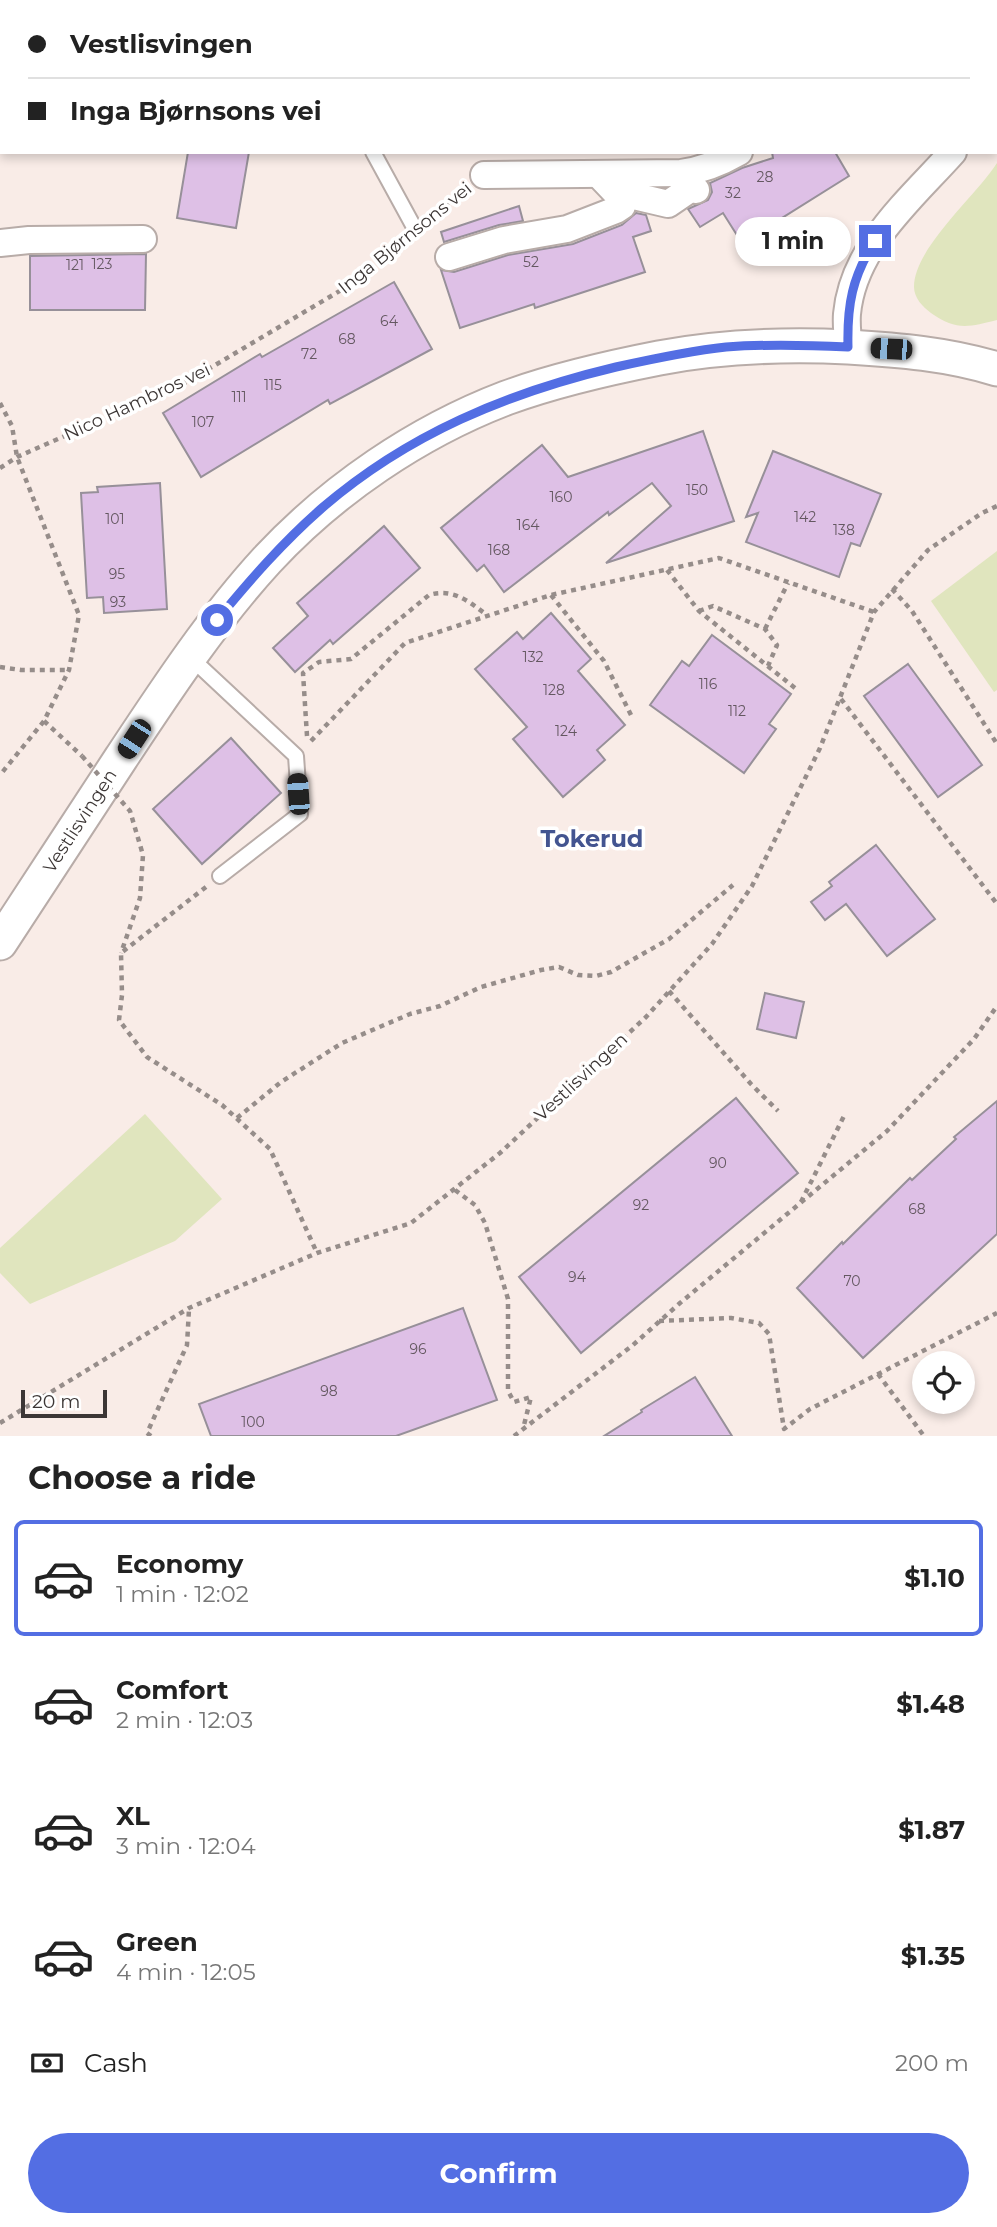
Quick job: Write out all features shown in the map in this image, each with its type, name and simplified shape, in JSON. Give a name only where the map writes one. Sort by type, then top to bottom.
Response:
[{"type":"street","name":"Inga Bjørnsons vei","points":[[622,198],[634,196],[668,204],[690,189],[696,180],[736,154]]},
{"type":"street","points":[[848,347],[847,314],[854,282],[862,262],[895,216],[951,154]]},
{"type":"street","name":"Inga Bjørnsons vei","points":[[484,175],[696,180]]},
{"type":"street","points":[[449,257],[504,240],[572,227],[617,210],[622,206],[622,198],[600,176]]},
{"type":"street","points":[[0,243],[29,240],[143,239]]},
{"type":"street","name":"Vestlisvingen","points":[[0,943],[190,657],[268,558],[323,507],[386,461],[466,416],[507,398],[576,377],[685,353],[763,345],[848,347],[912,351],[966,360],[997,369]]},
{"type":"lane","points":[[374,154],[415,229]]},
{"type":"lane","points":[[190,657],[296,757],[300,814],[220,876]]},
{"type":"path","name":"Inga Bjørnsons vei","points":[[253,342],[348,286],[484,175]]},
{"type":"path","name":"Nico Hambros vei","points":[[0,468],[18,457],[185,383],[253,342]]},
{"type":"path","points":[[0,403],[12,426],[18,457],[79,615],[69,670],[44,721],[0,775]]},
{"type":"path","name":"Vestlisvingen","points":[[0,1423],[189,1308],[317,1253],[411,1223],[500,1153],[646,1017],[732,918],[752,886],[820,748],[874,612],[928,550],[982,513],[997,506]]},
{"type":"path","points":[[488,615],[459,595],[442,591],[429,595],[351,659],[319,662],[303,673],[307,745],[405,643],[551,595],[719,558],[874,612]]},
{"type":"path","points":[[667,570],[699,611],[795,688]]},
{"type":"path","points":[[765,629],[788,582]]},
{"type":"path","points":[[892,589],[912,611],[997,744]]},
{"type":"path","points":[[551,595],[604,661],[632,719]]},
{"type":"path","points":[[699,611],[713,606],[765,629],[777,645],[768,666]]},
{"type":"path","points":[[0,667],[69,670]]},
{"type":"path","points":[[840,699],[997,904]]},
{"type":"path","points":[[44,721],[82,756],[131,811],[142,855],[140,898],[121,953],[120,1020],[147,1057],[222,1105],[270,1149],[317,1253]]},
{"type":"path","points":[[121,953],[220,876]]},
{"type":"path","points":[[237,1118],[281,1082],[342,1043],[410,1014],[440,1006],[481,987],[547,968],[563,968],[586,976],[611,972],[669,939],[733,885]]},
{"type":"path","points":[[669,991],[778,1111]]},
{"type":"path","points":[[514,1436],[633,1345],[887,1131],[974,1039],[997,1006]]},
{"type":"path","points":[[799,1206],[845,1114]]},
{"type":"path","points":[[454,1191],[475,1205],[485,1223],[500,1269],[508,1298],[508,1391],[514,1402],[531,1397],[523,1430]]},
{"type":"path","points":[[151,1436],[147,1433],[187,1345],[189,1308]]},
{"type":"path","points":[[659,1321],[731,1318],[758,1322],[769,1334],[784,1429],[810,1409],[997,1313]]},
{"type":"path","points":[[878,1374],[924,1436]]},
{"type":"green space","points":[[997,163],[997,320],[970,326],[955,325],[940,319],[920,302],[914,287],[917,272],[935,239]]},
{"type":"green space","points":[[997,551],[997,690],[994,692],[931,601]]},
{"type":"green space","points":[[145,1114],[222,1199],[175,1241],[30,1304],[0,1273],[0,1248]]},
{"type":"building","points":[[188,154],[249,154],[236,228],[177,218]]},
{"type":"building","points":[[772,154],[836,154],[849,176],[742,243],[723,213],[700,227],[688,209],[708,200],[712,192],[710,183],[742,168],[773,158]]},
{"type":"building","points":[[519,206],[523,221],[499,225],[444,242],[441,232]]},
{"type":"building","points":[[636,213],[646,215],[651,231],[633,237],[645,272],[535,308],[534,304],[460,328],[441,270],[454,272],[508,255],[573,244],[622,225]]},
{"type":"building","points":[[146,254],[145,310],[30,310],[30,256]]},
{"type":"building","points":[[394,282],[432,349],[330,404],[328,400],[201,477],[163,413],[260,354],[262,357]]},
{"type":"building","points":[[703,431],[734,521],[606,563],[671,506],[652,483],[609,515],[608,512],[504,592],[484,565],[477,571],[441,528],[542,445],[568,477]]},
{"type":"building","points":[[773,451],[881,494],[860,546],[851,543],[839,577],[746,542],[758,513],[746,517]]},
{"type":"building","points":[[160,483],[167,609],[104,613],[103,597],[87,598],[81,493],[98,492],[97,487]]},
{"type":"building","points":[[384,526],[420,568],[333,644],[330,640],[295,672],[273,648],[308,616],[297,603]]},
{"type":"building","points":[[551,613],[591,659],[578,671],[625,725],[597,750],[605,760],[563,797],[513,739],[527,727],[475,669],[517,632],[523,639]]},
{"type":"building","points":[[712,635],[791,694],[769,724],[776,729],[744,773],[650,705],[682,661],[689,666]]},
{"type":"building","points":[[908,664],[982,765],[938,797],[864,696]]},
{"type":"building","points":[[231,738],[281,793],[202,864],[153,809]]},
{"type":"building","points":[[876,845],[935,919],[887,956],[846,904],[825,920],[811,902],[832,886],[829,882]]},
{"type":"building","points":[[765,993],[804,1002],[796,1038],[757,1029]]},
{"type":"building","points":[[736,1098],[798,1173],[581,1353],[519,1277]]},
{"type":"building","points":[[997,1101],[997,1234],[863,1358],[797,1288],[910,1178],[912,1180],[956,1139],[954,1137]]},
{"type":"building","points":[[463,1308],[497,1400],[396,1436],[211,1436],[199,1404]]},
{"type":"building","points":[[695,1377],[732,1436],[604,1436],[642,1412],[641,1410]]},
{"type":"district","name":"Tokerud","points":[[592,839]]},
{"type":"route","points":[[217,620],[268,558],[323,507],[386,461],[424,438],[486,407],[588,374],[685,353],[763,345],[848,347],[847,314],[854,282],[875,241]]}]
